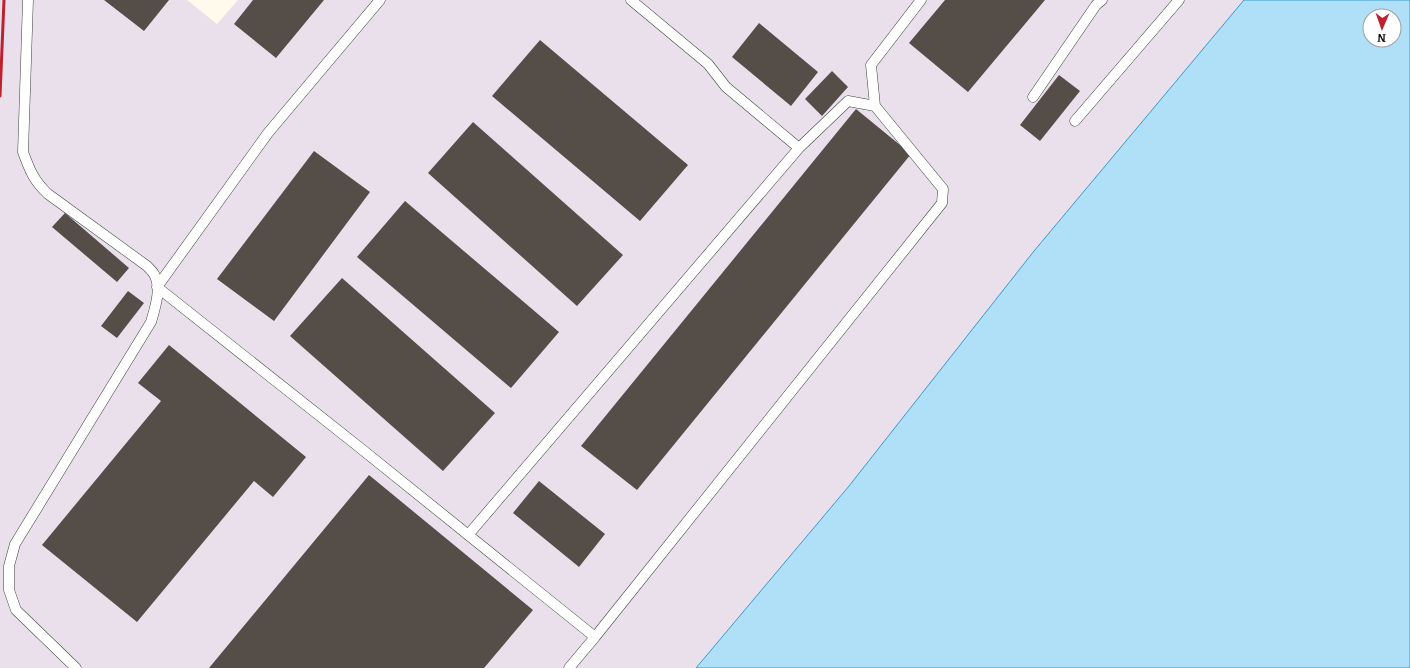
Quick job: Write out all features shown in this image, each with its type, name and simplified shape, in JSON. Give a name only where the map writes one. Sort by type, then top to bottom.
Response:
[{"type":"lane","points":[[28,0],[23,152],[30,172],[37,184],[48,194],[147,266],[154,274],[157,287],[157,304],[151,322],[15,544],[9,566],[9,590],[16,610],[76,668]]},
{"type":"lane","points":[[157,287],[268,133],[380,0]]},
{"type":"lane","points":[[631,0],[708,64],[726,87],[799,148]]},
{"type":"lane","points":[[568,668],[595,637],[942,203],[943,189],[875,106],[871,64],[921,0]]},
{"type":"lane","points":[[1033,97],[1096,6],[1102,0]]},
{"type":"lane","points":[[1075,121],[1179,0]]},
{"type":"lane","points":[[468,535],[799,148],[848,101],[875,106]]},
{"type":"lane","points":[[157,287],[595,637]]},
{"type":"shaded area","points":[[0,0],[187,0],[217,24],[238,0],[1244,0],[1034,251],[849,486],[696,668],[0,668]]},
{"type":"water","points":[[1244,0],[1410,0],[1410,668],[696,668],[849,486],[1034,251]]},
{"type":"building","points":[[104,0],[169,0],[144,31]]},
{"type":"building","points":[[253,0],[324,0],[276,58],[234,24]]},
{"type":"building","points":[[945,0],[1045,0],[968,92],[909,43]]},
{"type":"building","points":[[759,23],[818,72],[791,106],[732,57]]},
{"type":"building","points":[[540,40],[688,165],[640,221],[492,96]]},
{"type":"building","points":[[832,71],[848,87],[822,116],[805,99]]},
{"type":"building","points":[[1059,75],[1080,91],[1040,141],[1020,125]]},
{"type":"building","points":[[856,109],[911,154],[637,490],[581,446]]},
{"type":"building","points":[[473,122],[623,255],[577,306],[428,173]]},
{"type":"building","points":[[314,151],[370,192],[274,321],[217,279]]},
{"type":"building","points":[[405,201],[559,332],[511,388],[357,257]]},
{"type":"building","points":[[65,213],[129,268],[117,282],[52,227]]},
{"type":"building","points":[[342,278],[495,413],[443,471],[290,336]]},
{"type":"building","points":[[128,291],[144,303],[117,338],[101,326]]},
{"type":"building","points":[[169,345],[306,457],[273,497],[254,481],[137,622],[42,545],[161,401],[138,383]]},
{"type":"building","points":[[369,475],[533,610],[484,668],[209,668]]},
{"type":"building","points":[[539,481],[605,534],[579,567],[513,513]]},
{"type":"railway","points":[[0,96],[4,0]]}]
